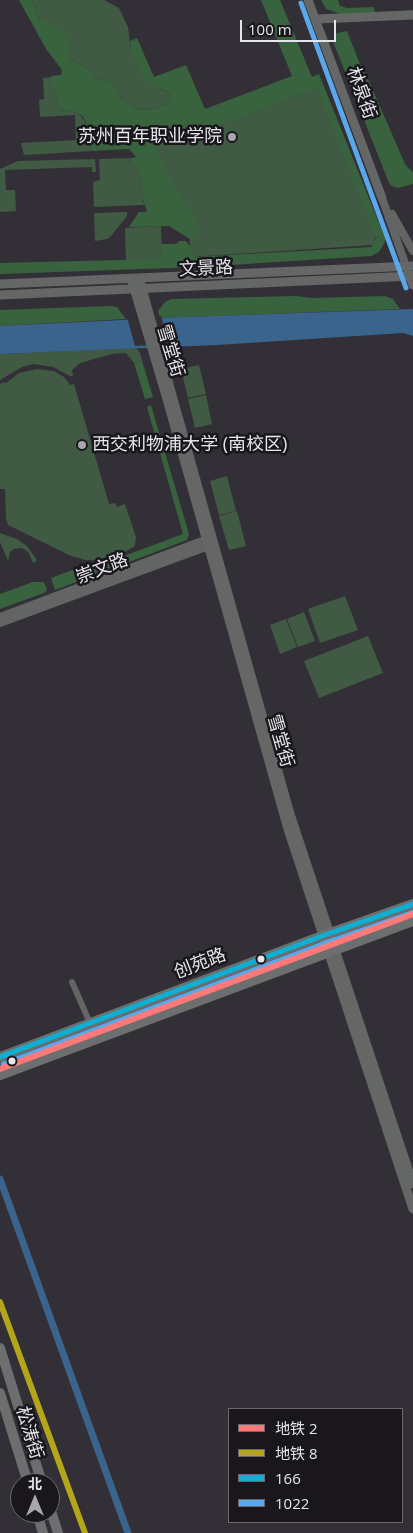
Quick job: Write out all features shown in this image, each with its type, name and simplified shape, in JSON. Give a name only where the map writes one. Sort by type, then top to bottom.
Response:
[{"type":"main road","name":"林泉街","points":[[308,0],[382,198]]},
{"type":"main road","points":[[316,19],[413,16]]},
{"type":"main road","name":"林泉街","points":[[409,266],[412,279]]},
{"type":"main road","name":"文景路","points":[[0,284],[409,266]]},
{"type":"main road","name":"雪堂街","points":[[135,278],[210,541],[326,934],[413,1184]]},
{"type":"main road","name":"文景路","points":[[0,295],[412,279]]},
{"type":"main road","name":"创苑路","points":[[0,1057],[326,934],[413,904]]},
{"type":"main road","name":"创苑路","points":[[0,1075],[413,921]]},
{"type":"main road","name":"雪堂街","points":[[332,951],[413,1209]]},
{"type":"main road","name":"松涛街","points":[[0,1348],[39,1473]]},
{"type":"main road","name":"松涛街","points":[[0,1393],[25,1473]]},
{"type":"street","name":"林泉街","points":[[382,198],[413,252]]},
{"type":"street","name":"林泉街","points":[[382,198],[409,266]]},
{"type":"street","name":"崇文路","points":[[0,617],[210,541]]},
{"type":"street","name":"崇文路","points":[[0,624],[210,541]]},
{"type":"street","points":[[72,982],[90,1023]]},
{"type":"green space","points":[[19,0],[32,0],[40,20],[47,20],[64,32],[70,40],[67,50],[71,60],[88,68],[95,78],[106,80],[115,85],[122,99],[138,109],[149,110],[171,102],[172,97],[168,92],[151,85],[144,79],[131,51],[130,41],[137,38],[154,77],[186,65],[205,109],[292,76],[261,0],[280,0],[312,77],[319,74],[385,238],[385,242],[379,252],[371,256],[199,267],[0,274],[0,263],[162,259],[161,244],[176,244],[180,241],[186,241],[193,250],[194,257],[371,247],[376,238],[317,89],[155,149],[200,228],[199,234],[193,238],[188,238],[169,226],[129,227],[139,212],[147,212],[142,196],[140,183],[142,179],[139,175],[139,168],[132,166],[130,161],[136,157],[129,149],[92,151],[87,124],[83,117],[78,113],[59,109],[51,76],[61,75],[62,70],[46,49]]},
{"type":"green space","points":[[32,0],[104,0],[119,8],[128,27],[131,51],[160,89],[168,92],[172,97],[171,102],[149,110],[138,109],[122,99],[115,85],[106,80],[95,78],[88,68],[71,60],[66,50],[40,20]]},
{"type":"green space","points":[[321,0],[338,0],[340,6],[347,8],[374,7],[375,12],[413,10],[413,13],[344,15],[326,9]]},
{"type":"green space","points":[[347,31],[363,72],[365,72],[405,164],[413,172],[413,184],[398,188],[389,183],[334,44],[334,36],[337,33]]},
{"type":"green space","points":[[52,77],[59,109],[78,113],[87,124],[92,151],[24,155],[21,143],[76,140],[75,115],[40,117],[39,100],[44,99],[43,78]]},
{"type":"green space","points":[[317,89],[378,229],[373,245],[191,257],[189,234],[151,149]]},
{"type":"green space","points":[[132,158],[130,161],[132,166],[139,168],[145,205],[94,207],[93,182],[100,180],[99,159]]},
{"type":"green space","points":[[95,159],[96,172],[92,172],[92,167],[5,170],[6,190],[15,190],[16,211],[0,212],[0,169],[18,161]]},
{"type":"green space","points":[[127,212],[127,216],[111,236],[107,239],[95,241],[94,213]]},
{"type":"green space","points":[[161,226],[162,259],[126,261],[125,228]]},
{"type":"green space","points":[[296,296],[313,298],[385,296],[393,299],[400,309],[160,318],[158,311],[165,302],[171,299]]},
{"type":"green space","points":[[117,307],[126,319],[0,326],[0,310]]},
{"type":"green space","points":[[136,348],[140,353],[142,361],[134,363],[126,353],[112,354],[80,363],[72,370],[73,376],[53,367],[34,364],[22,367],[0,380],[0,354]]},
{"type":"green space","points":[[142,361],[153,397],[145,399],[134,363]]},
{"type":"green space","points":[[199,365],[206,394],[188,398],[181,369]]},
{"type":"green space","points":[[37,369],[54,371],[64,377],[70,385],[74,384],[109,504],[115,503],[117,507],[125,504],[136,537],[135,546],[125,552],[97,560],[85,560],[69,555],[8,525],[5,489],[0,489],[0,384],[6,383],[19,373]]},
{"type":"green space","points":[[206,395],[212,424],[195,428],[188,399]]},
{"type":"green space","points":[[151,405],[189,534],[187,540],[55,590],[51,578],[78,568],[86,570],[183,534],[147,407]]},
{"type":"green space","points":[[227,476],[236,511],[219,515],[210,481]]},
{"type":"green space","points":[[237,511],[246,546],[229,550],[219,516]]},
{"type":"green space","points":[[0,533],[17,539],[27,546],[37,560],[33,563],[29,553],[20,548],[10,552],[8,561],[0,542]]},
{"type":"green space","points":[[33,582],[44,582],[47,590],[44,593],[0,609],[0,594]]},
{"type":"green space","points":[[345,596],[358,630],[320,643],[308,609]]},
{"type":"green space","points":[[304,612],[315,641],[298,647],[287,619]]},
{"type":"green space","points":[[286,619],[297,647],[280,654],[270,625]]},
{"type":"green space","points":[[368,636],[383,673],[319,698],[304,661]]},
{"type":"water","points":[[413,309],[413,336],[403,333],[217,345],[0,354],[0,326]]},
{"type":"pier","points":[[161,316],[169,344],[135,346],[127,317]]},
{"type":"waterway","points":[[0,1179],[128,1533]]},
{"type":"metro line","name":"2","points":[[0,1069],[413,914]]},
{"type":"metro line","name":"8","points":[[0,1302],[85,1533]]},
{"type":"transit line","name":"1022","points":[[301,3],[406,288]]},
{"type":"transit line","name":"166","points":[[0,1057],[322,936],[413,904]]},
{"type":"transit line","name":"1022","points":[[3,1064],[325,943],[413,912]]},
{"type":"place","name":"苏州百年职业学院","points":[[232,137]]},
{"type":"place","name":"西交利物浦大学 (南校区)","points":[[82,445]]}]
